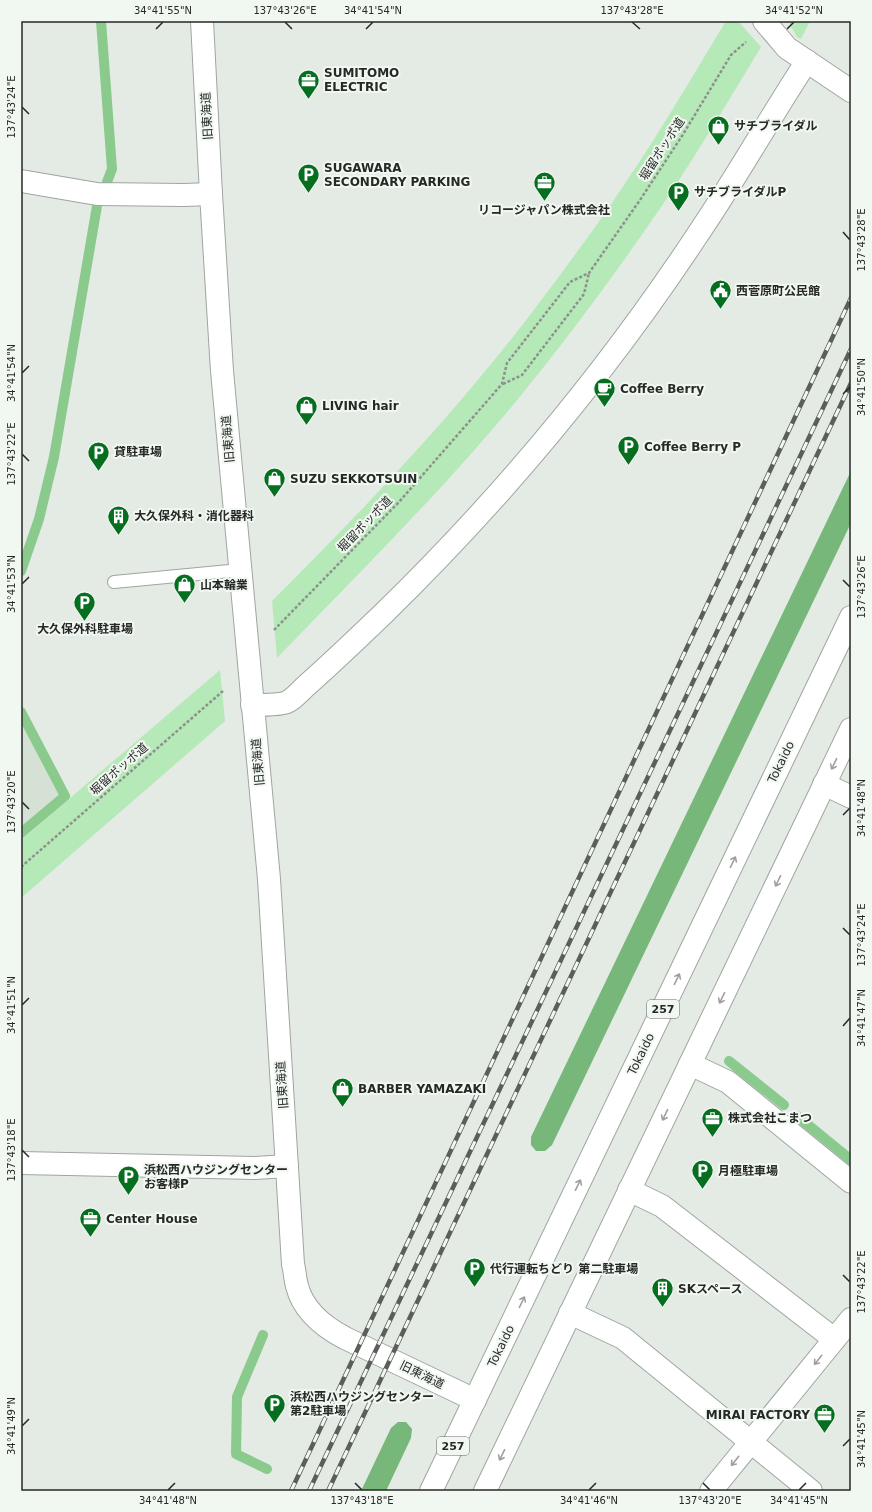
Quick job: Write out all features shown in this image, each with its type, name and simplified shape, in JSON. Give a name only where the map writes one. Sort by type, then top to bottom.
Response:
[{"type":"main road","name":"旧東海道","points":[[202,21],[222,371],[269,879],[293,1264],[297,1288],[308,1309],[324,1326],[475,1400]]},
{"type":"main road","points":[[757,29],[851,91]]},
{"type":"main road","points":[[252,705],[287,702],[335,660],[448,548],[553,429],[603,367],[650,303],[726,191],[807,61]]},
{"type":"main road","points":[[21,181],[97,194],[211,194]]},
{"type":"main road","name":"Tokaido","points":[[431,1491],[851,617]]},
{"type":"main road","points":[[485,1491],[851,729]]},
{"type":"main road","points":[[824,784],[851,797]]},
{"type":"main road","points":[[690,1064],[728,1082],[851,1182]]},
{"type":"main road","points":[[21,1164],[256,1168],[287,1166]]},
{"type":"main road","points":[[629,1190],[662,1206],[834,1339]]},
{"type":"main road","points":[[570,1313],[622,1338],[811,1491]]},
{"type":"main road","points":[[711,1491],[851,1319]]},
{"type":"lane","points":[[114,582],[240,570]]},
{"type":"path","name":"堀留ポッポ道","points":[[273,631],[399,502],[502,384],[522,375],[584,294],[589,273],[678,142],[731,55],[757,29]]},
{"type":"path","name":"堀留ポッポ道","points":[[502,384],[507,363],[570,282],[589,273]]},
{"type":"path","name":"堀留ポッポ道","points":[[21,866],[223,691]]},
{"type":"shaded area","points":[[21,722],[59,795],[21,827]]},
{"type":"green space","points":[[726,21],[738,21],[761,47],[671,193],[607,284],[518,399],[460,466],[400,531],[277,658],[272,601],[374,496],[440,424],[503,350],[567,266],[636,168]]},
{"type":"green space","points":[[788,21],[810,21],[801,39],[797,37]]},
{"type":"green space","points":[[851,471],[851,523],[552,1145],[545,1151],[536,1151],[531,1145],[531,1137]]},
{"type":"green space","points":[[220,670],[225,721],[21,898],[21,840]]},
{"type":"green space","points":[[398,1422],[406,1422],[412,1429],[411,1438],[386,1491],[361,1491],[391,1428]]},
{"type":"waterway","points":[[101,21],[112,169],[107,182]]},
{"type":"waterway","points":[[21,571],[39,519],[54,457],[97,206]]},
{"type":"waterway","points":[[21,712],[65,796],[21,833]]},
{"type":"waterway","points":[[729,1061],[784,1105]]},
{"type":"waterway","points":[[797,1116],[851,1160]]},
{"type":"waterway","points":[[263,1335],[237,1397],[236,1454],[267,1469]]},
{"type":"railway","points":[[291,1491],[851,298]]},
{"type":"railway","points":[[309,1491],[851,349]]},
{"type":"railway","points":[[328,1491],[851,383]]},
{"type":"place","name":"SUMITOMO ELECTRIC","points":[[309,100]]},
{"type":"place","name":"サチブライダル","points":[[719,146]]},
{"type":"place","name":"SUGAWARA SECONDARY PARKING","points":[[308,194]]},
{"type":"place","name":"リコージャパン株式会社","points":[[544,202]]},
{"type":"place","name":"サチブライダルP","points":[[679,212]]},
{"type":"place","name":"西菅原町公民館","points":[[720,310]]},
{"type":"place","name":"Coffee Berry","points":[[604,408]]},
{"type":"place","name":"LIVING hair","points":[[307,426]]},
{"type":"place","name":"Coffee Berry P","points":[[628,466]]},
{"type":"place","name":"貸駐車場","points":[[98,472]]},
{"type":"place","name":"SUZU SEKKOTSUIN","points":[[274,498]]},
{"type":"place","name":"大久保外科・消化器科","points":[[119,536]]},
{"type":"place","name":"山本輪業","points":[[185,604]]},
{"type":"place","name":"大久保外科駐車場","points":[[85,622]]},
{"type":"place","name":"BARBER YAMAZAKI","points":[[342,1108]]},
{"type":"place","name":"株式会社こまつ","points":[[712,1138]]},
{"type":"place","name":"月極駐車場","points":[[702,1190]]},
{"type":"place","name":"浜松西ハウジングセンター お客様P","points":[[128,1196]]},
{"type":"place","name":"Center House","points":[[90,1238]]},
{"type":"place","name":"代行運転ちどり 第二駐車場","points":[[475,1288]]},
{"type":"place","name":"SKスペース","points":[[662,1308]]},
{"type":"place","name":"浜松西ハウジングセンター 第2駐車場","points":[[274,1424]]},
{"type":"place","name":"MIRAI FACTORY","points":[[825,1434]]}]
